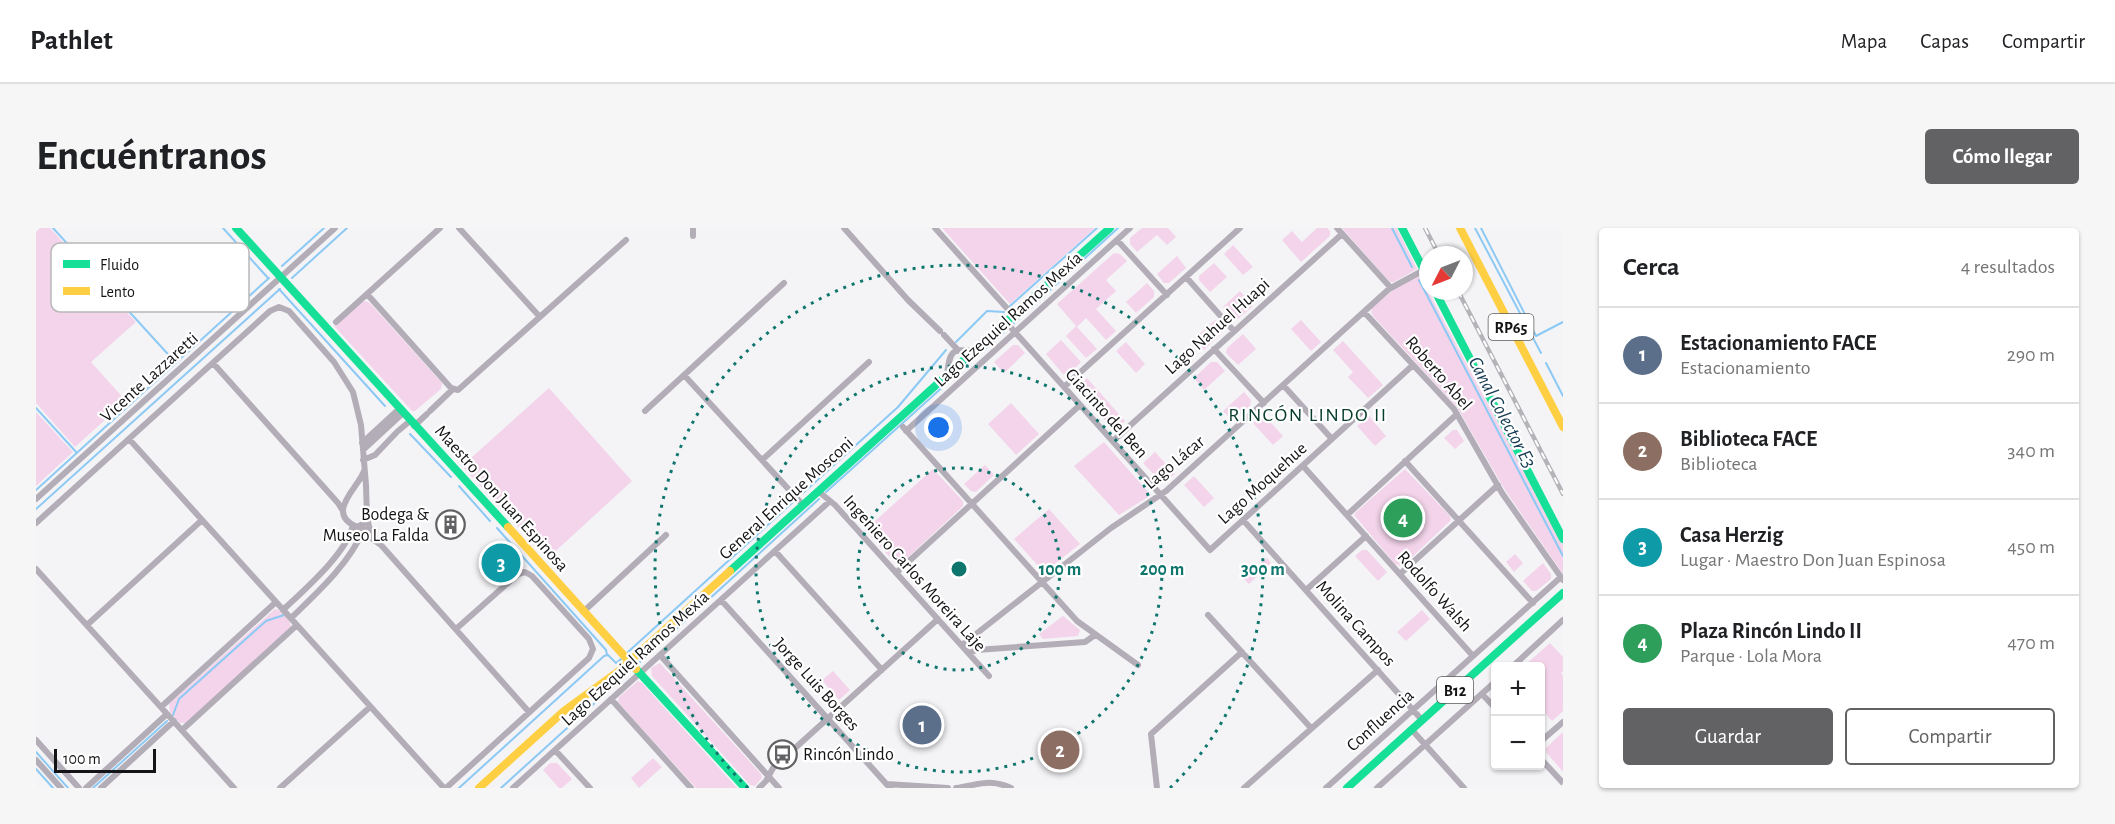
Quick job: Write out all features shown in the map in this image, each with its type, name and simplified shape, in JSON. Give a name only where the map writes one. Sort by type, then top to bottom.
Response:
[{"type":"main road","name":"Maestro Don Juan Espinosa","points":[[236,228],[745,788]]},
{"type":"main road","name":"General Enrique Mosconi","points":[[479,788],[564,711],[629,662],[1110,228]]},
{"type":"main road","points":[[1402,228],[1419,261]]},
{"type":"main road","name":"RP65","points":[[1460,228],[1563,427]]},
{"type":"main road","points":[[1440,300],[1563,539]]},
{"type":"main road","name":"B12","points":[[1347,788],[1563,593]]},
{"type":"street","name":"Vicente Lazzaretti","points":[[249,306],[335,228]]},
{"type":"street","points":[[336,322],[440,228]]},
{"type":"street","points":[[459,228],[540,317]]},
{"type":"street","points":[[693,228],[693,236]]},
{"type":"street","points":[[844,228],[914,307],[957,349],[974,351]]},
{"type":"street","points":[[935,228],[1013,315]]},
{"type":"street","name":"Lago Ezequiel Ramos Mexía","points":[[972,504],[904,429],[1015,333],[1130,228]]},
{"type":"street","points":[[1064,387],[1240,228]]},
{"type":"street","points":[[1337,228],[1391,288]]},
{"type":"street","name":"Lago Nahuel Huapi","points":[[1113,441],[1342,234]]},
{"type":"street","points":[[363,460],[375,455],[397,432],[429,413],[453,389],[462,388],[626,240]]},
{"type":"street","points":[[1117,240],[1167,294]]},
{"type":"street","points":[[1186,277],[1234,331]]},
{"type":"street","name":"Lago Lácar","points":[[962,645],[1111,528],[1161,495],[1391,288],[1419,277]]},
{"type":"street","points":[[645,411],[784,283]]},
{"type":"street","points":[[366,294],[453,389]]},
{"type":"street","points":[[36,523],[272,310],[284,307],[334,362],[348,382],[358,409],[366,518],[363,532],[354,549],[335,573],[291,618]]},
{"type":"street","name":"Vicente Lazzaretti","points":[[36,499],[242,312]]},
{"type":"street","name":"Roberto Abel","points":[[1364,312],[1457,414],[1498,485],[1562,578]]},
{"type":"street","name":"Giacinto del Ben","points":[[1006,322],[1210,550]]},
{"type":"street","points":[[947,375],[950,356],[957,349]]},
{"type":"street","points":[[1214,349],[1264,403]]},
{"type":"street","points":[[762,460],[869,362]]},
{"type":"street","points":[[213,363],[325,488],[353,525],[381,545]]},
{"type":"street","name":"Lago Moquehue","points":[[1210,550],[1413,365]]},
{"type":"street","points":[[684,375],[803,505]]},
{"type":"street","points":[[1283,385],[1332,439]]},
{"type":"street","points":[[896,573],[1080,405]]},
{"type":"street","points":[[362,446],[401,411]]},
{"type":"street","points":[[1347,515],[1457,414]]},
{"type":"street","points":[[129,439],[445,788],[593,652],[590,642],[546,591],[530,574],[525,572],[520,573],[456,629]]},
{"type":"street","points":[[1405,461],[1533,603]]},
{"type":"street","name":"Rodolfo Walsh","points":[[1303,466],[1473,656]]},
{"type":"street","points":[[344,513],[344,503],[364,471]]},
{"type":"street","points":[[1400,574],[1498,485]]},
{"type":"street","points":[[325,488],[340,495],[351,491]]},
{"type":"street","name":"Ingeniero Carlos Moreira Laje","points":[[818,491],[830,501],[989,676]]},
{"type":"street","name":"Lago Ezequiel Ramos Mexía","points":[[513,788],[830,501]]},
{"type":"street","points":[[972,504],[1077,621],[1138,665]]},
{"type":"street","points":[[353,525],[359,526],[366,518]]},
{"type":"street","points":[[366,518],[381,545],[529,712]]},
{"type":"street","points":[[87,625],[202,520]]},
{"type":"street","name":"Molina Campos","points":[[1243,520],[1422,720]]},
{"type":"street","points":[[283,610],[330,563],[347,541],[353,525]]},
{"type":"street","points":[[583,612],[666,535]]},
{"type":"street","points":[[1306,590],[1366,536]]},
{"type":"street","points":[[775,550],[882,670]]},
{"type":"street","points":[[36,569],[234,788]]},
{"type":"street","name":"Confluencia","points":[[1326,788],[1562,578]]},
{"type":"street","name":"Jorge Luis Borges","points":[[720,600],[889,786]]},
{"type":"street","points":[[161,707],[276,602]]},
{"type":"street","points":[[1208,615],[1311,728]]},
{"type":"street","points":[[759,788],[773,768],[938,619]]},
{"type":"street","points":[[1516,662],[1563,620]]},
{"type":"street","points":[[182,730],[297,625]]},
{"type":"street","points":[[969,653],[977,650],[1085,642],[1095,635]]},
{"type":"street","points":[[1157,788],[1151,734],[1242,652]]},
{"type":"street","points":[[660,655],[779,788]]},
{"type":"street","points":[[1247,787],[1378,670]]},
{"type":"street","points":[[1377,788],[1491,686]]},
{"type":"street","points":[[1482,694],[1491,704]]},
{"type":"street","points":[[611,699],[691,788]]},
{"type":"street","points":[[280,788],[370,707]]},
{"type":"street","points":[[86,788],[167,714]]},
{"type":"street","points":[[101,788],[174,721]]},
{"type":"street","points":[[1545,738],[1563,722]]},
{"type":"street","points":[[1412,729],[1464,788]]},
{"type":"street","points":[[36,740],[79,788]]},
{"type":"street","points":[[555,750],[590,788]]},
{"type":"street","points":[[36,760],[61,788]]},
{"type":"street","points":[[1545,763],[1563,783]]},
{"type":"street","points":[[956,788],[994,782],[1011,788]]},
{"type":"street","points":[[889,786],[948,788]]},
{"type":"shaded area","points":[[36,228],[50,228],[64,243],[51,243],[51,312],[127,312],[136,322],[91,362],[126,401],[75,447],[36,403]]},
{"type":"shaded area","points":[[942,228],[1095,228],[1010,304]]},
{"type":"shaded area","points":[[1142,228],[1168,228],[1176,237],[1167,245],[1157,235],[1137,252],[1130,244],[1130,238]]},
{"type":"shaded area","points":[[1317,228],[1327,228],[1330,236],[1301,262],[1282,240],[1292,231],[1302,242]]},
{"type":"shaded area","points":[[1342,228],[1397,228],[1417,269],[1390,282]]},
{"type":"shaded area","points":[[1233,245],[1253,267],[1243,275],[1224,254]]},
{"type":"shaded area","points":[[1114,253],[1120,254],[1127,261],[1106,280],[1116,291],[1096,309],[1116,331],[1106,340],[1086,318],[1077,327],[1097,349],[1086,358],[1066,336],[1076,326],[1057,304]]},
{"type":"shaded area","points":[[1177,256],[1186,268],[1169,283],[1164,283],[1157,274]]},
{"type":"shaded area","points":[[1214,263],[1227,277],[1210,292],[1199,280],[1199,276]]},
{"type":"shaded area","points":[[1419,277],[1419,300],[1433,300],[1563,545],[1563,574],[1505,490],[1457,407],[1373,316],[1372,308],[1393,290]]},
{"type":"shaded area","points":[[1147,283],[1154,291],[1154,297],[1136,313],[1126,302]]},
{"type":"shaded area","points":[[1240,291],[1253,306],[1238,319],[1233,319],[1223,307]]},
{"type":"shaded area","points":[[365,301],[370,303],[442,383],[441,389],[415,411],[412,411],[334,326]]},
{"type":"shaded area","points":[[1215,320],[1222,328],[1222,333],[1204,350],[1194,339]]},
{"type":"shaded area","points":[[1301,320],[1321,342],[1311,351],[1291,329]]},
{"type":"shaded area","points":[[1243,334],[1256,349],[1238,365],[1226,353],[1227,348]]},
{"type":"shaded area","points":[[1061,340],[1081,362],[1069,374],[1063,374],[1046,354]]},
{"type":"shaded area","points":[[1343,341],[1383,385],[1368,398],[1348,377],[1353,372],[1333,350]]},
{"type":"shaded area","points":[[1126,342],[1145,364],[1136,373],[1116,351]]},
{"type":"shaded area","points":[[1013,345],[1018,345],[1025,353],[1004,373],[994,362]]},
{"type":"shaded area","points":[[1211,362],[1217,362],[1225,371],[1204,390],[1194,378]]},
{"type":"shaded area","points":[[1087,378],[1125,421],[1117,429],[1112,428],[1078,391],[1079,386]]},
{"type":"shaded area","points":[[549,388],[632,481],[547,559],[462,466]]},
{"type":"shaded area","points":[[1244,392],[1251,400],[1250,406],[1233,421],[1223,411]]},
{"type":"shaded area","points":[[1011,403],[1039,434],[1016,455],[988,424]]},
{"type":"shaded area","points":[[36,412],[73,452],[36,486]]},
{"type":"shaded area","points":[[1263,414],[1283,436],[1273,445],[1253,423]]},
{"type":"shaded area","points":[[1369,416],[1386,436],[1375,446],[1357,426]]},
{"type":"shaded area","points":[[1453,430],[1457,430],[1464,441],[1455,449],[1444,438]]},
{"type":"shaded area","points":[[1104,442],[1148,492],[1148,497],[1119,515],[1074,466]]},
{"type":"shaded area","points":[[1155,452],[1175,474],[1165,483],[1161,482],[1143,463]]},
{"type":"shaded area","points":[[985,465],[994,475],[976,492],[971,491],[964,484]]},
{"type":"shaded area","points":[[933,469],[963,501],[963,506],[903,562],[896,564],[865,530]]},
{"type":"shaded area","points":[[1405,469],[1450,516],[1451,520],[1405,564],[1400,566],[1395,564],[1354,515]]},
{"type":"shaded area","points":[[1194,476],[1214,498],[1204,507],[1184,485]]},
{"type":"shaded area","points":[[1049,509],[1080,544],[1047,570],[1042,570],[1014,539]]},
{"type":"shaded area","points":[[1362,550],[1367,550],[1387,572],[1378,581],[1355,556]]},
{"type":"shaded area","points":[[1515,554],[1523,563],[1514,572],[1506,562]]},
{"type":"shaded area","points":[[1267,558],[1271,563],[1249,584],[1244,579]]},
{"type":"shaded area","points":[[1543,563],[1551,574],[1551,579],[1536,591],[1532,591],[1523,581]]},
{"type":"shaded area","points":[[275,609],[286,616],[291,627],[186,723],[180,723],[170,712],[169,704]]},
{"type":"shaded area","points":[[1422,610],[1430,619],[1406,641],[1397,632]]},
{"type":"shaded area","points":[[1063,616],[1080,630],[1078,636],[1043,639],[1039,634]]},
{"type":"shaded area","points":[[1550,643],[1563,657],[1561,673],[1563,676],[1563,711],[1552,721],[1545,713],[1545,662],[1529,662]]},
{"type":"shaded area","points":[[660,663],[761,774],[762,778],[755,786],[750,785],[652,676],[651,668]]},
{"type":"shaded area","points":[[833,671],[850,690],[839,700],[822,680]]},
{"type":"shaded area","points":[[638,681],[737,788],[696,788],[618,702],[619,697]]},
{"type":"shaded area","points":[[1563,732],[1563,772],[1546,752],[1546,748]]},
{"type":"shaded area","points":[[653,758],[662,767],[639,788],[631,778]]},
{"type":"shaded area","points":[[550,763],[557,763],[572,779],[562,788],[559,788],[543,770]]},
{"type":"waterway","points":[[53,228],[67,243]]},
{"type":"waterway","points":[[223,228],[236,243]]},
{"type":"waterway","points":[[282,266],[324,228]]},
{"type":"waterway","points":[[292,278],[347,228]]},
{"type":"waterway","points":[[1010,306],[1097,228]]},
{"type":"waterway","points":[[1014,323],[1118,228]]},
{"type":"waterway","name":"Canal Colector E3","points":[[1392,228],[1412,267]]},
{"type":"waterway","points":[[1475,228],[1541,353]]},
{"type":"waterway","points":[[1481,228],[1536,336]]},
{"type":"waterway","points":[[249,257],[268,278]]},
{"type":"waterway","points":[[249,296],[269,278]]},
{"type":"waterway","points":[[279,289],[385,406]]},
{"type":"waterway","points":[[36,509],[280,289]]},
{"type":"waterway","name":"Canal Colector E3","points":[[1429,300],[1563,556]]},
{"type":"waterway","points":[[956,342],[987,311],[1004,312]]},
{"type":"waterway","points":[[130,312],[176,363]]},
{"type":"waterway","points":[[36,490],[232,312]]},
{"type":"waterway","points":[[1536,336],[1563,322]]},
{"type":"waterway","points":[[826,492],[1006,330]]},
{"type":"waterway","points":[[803,493],[898,407],[946,350]]},
{"type":"waterway","points":[[1546,363],[1563,396]]},
{"type":"waterway","points":[[36,408],[77,453]]},
{"type":"waterway","points":[[410,434],[451,477]]},
{"type":"waterway","points":[[459,486],[490,521]]},
{"type":"waterway","points":[[640,662],[819,499]]},
{"type":"waterway","points":[[628,652],[793,502]]},
{"type":"waterway","points":[[497,528],[606,650],[607,655]]},
{"type":"waterway","points":[[173,715],[179,699],[266,621],[284,615]]},
{"type":"waterway","points":[[459,788],[604,656],[608,655],[616,663],[621,659]]},
{"type":"waterway","points":[[501,788],[630,671]]},
{"type":"waterway","points":[[93,788],[167,721]]},
{"type":"waterway","points":[[36,752],[68,788]]},
{"type":"waterway","points":[[36,769],[53,788]]},
{"type":"railway","points":[[1425,228],[1434,246]]},
{"type":"railway","points":[[1463,300],[1563,494]]},
{"type":"traffic: fast","points":[[236,228],[508,527]]},
{"type":"traffic: fast","points":[[730,571],[1110,228]]},
{"type":"traffic: fast","points":[[1402,228],[1419,261]]},
{"type":"traffic: fast","points":[[1440,300],[1563,539]]},
{"type":"traffic: fast","points":[[1347,788],[1563,593]]},
{"type":"traffic: fast","points":[[636,669],[745,788]]},
{"type":"traffic: slow","points":[[1460,228],[1563,427]]},
{"type":"traffic: slow","points":[[508,527],[636,669]]},
{"type":"traffic: slow","points":[[479,788],[564,711],[619,671],[730,571]]},
{"type":"place","name":"Plaza Rincón Lindo II","points":[[1403,518]]},
{"type":"place","name":"Bodega & Museo La Falda","points":[[450,524]]},
{"type":"place","name":"Casa Herzig","points":[[501,563]]},
{"type":"place","name":"Estacionamiento FACE","points":[[922,725]]},
{"type":"place","name":"Biblioteca FACE","points":[[1060,750]]},
{"type":"place","name":"Rincón Lindo","points":[[782,754]]},
{"type":"district","name":"RINCÓN LINDO II","points":[[1308,414]]}]
